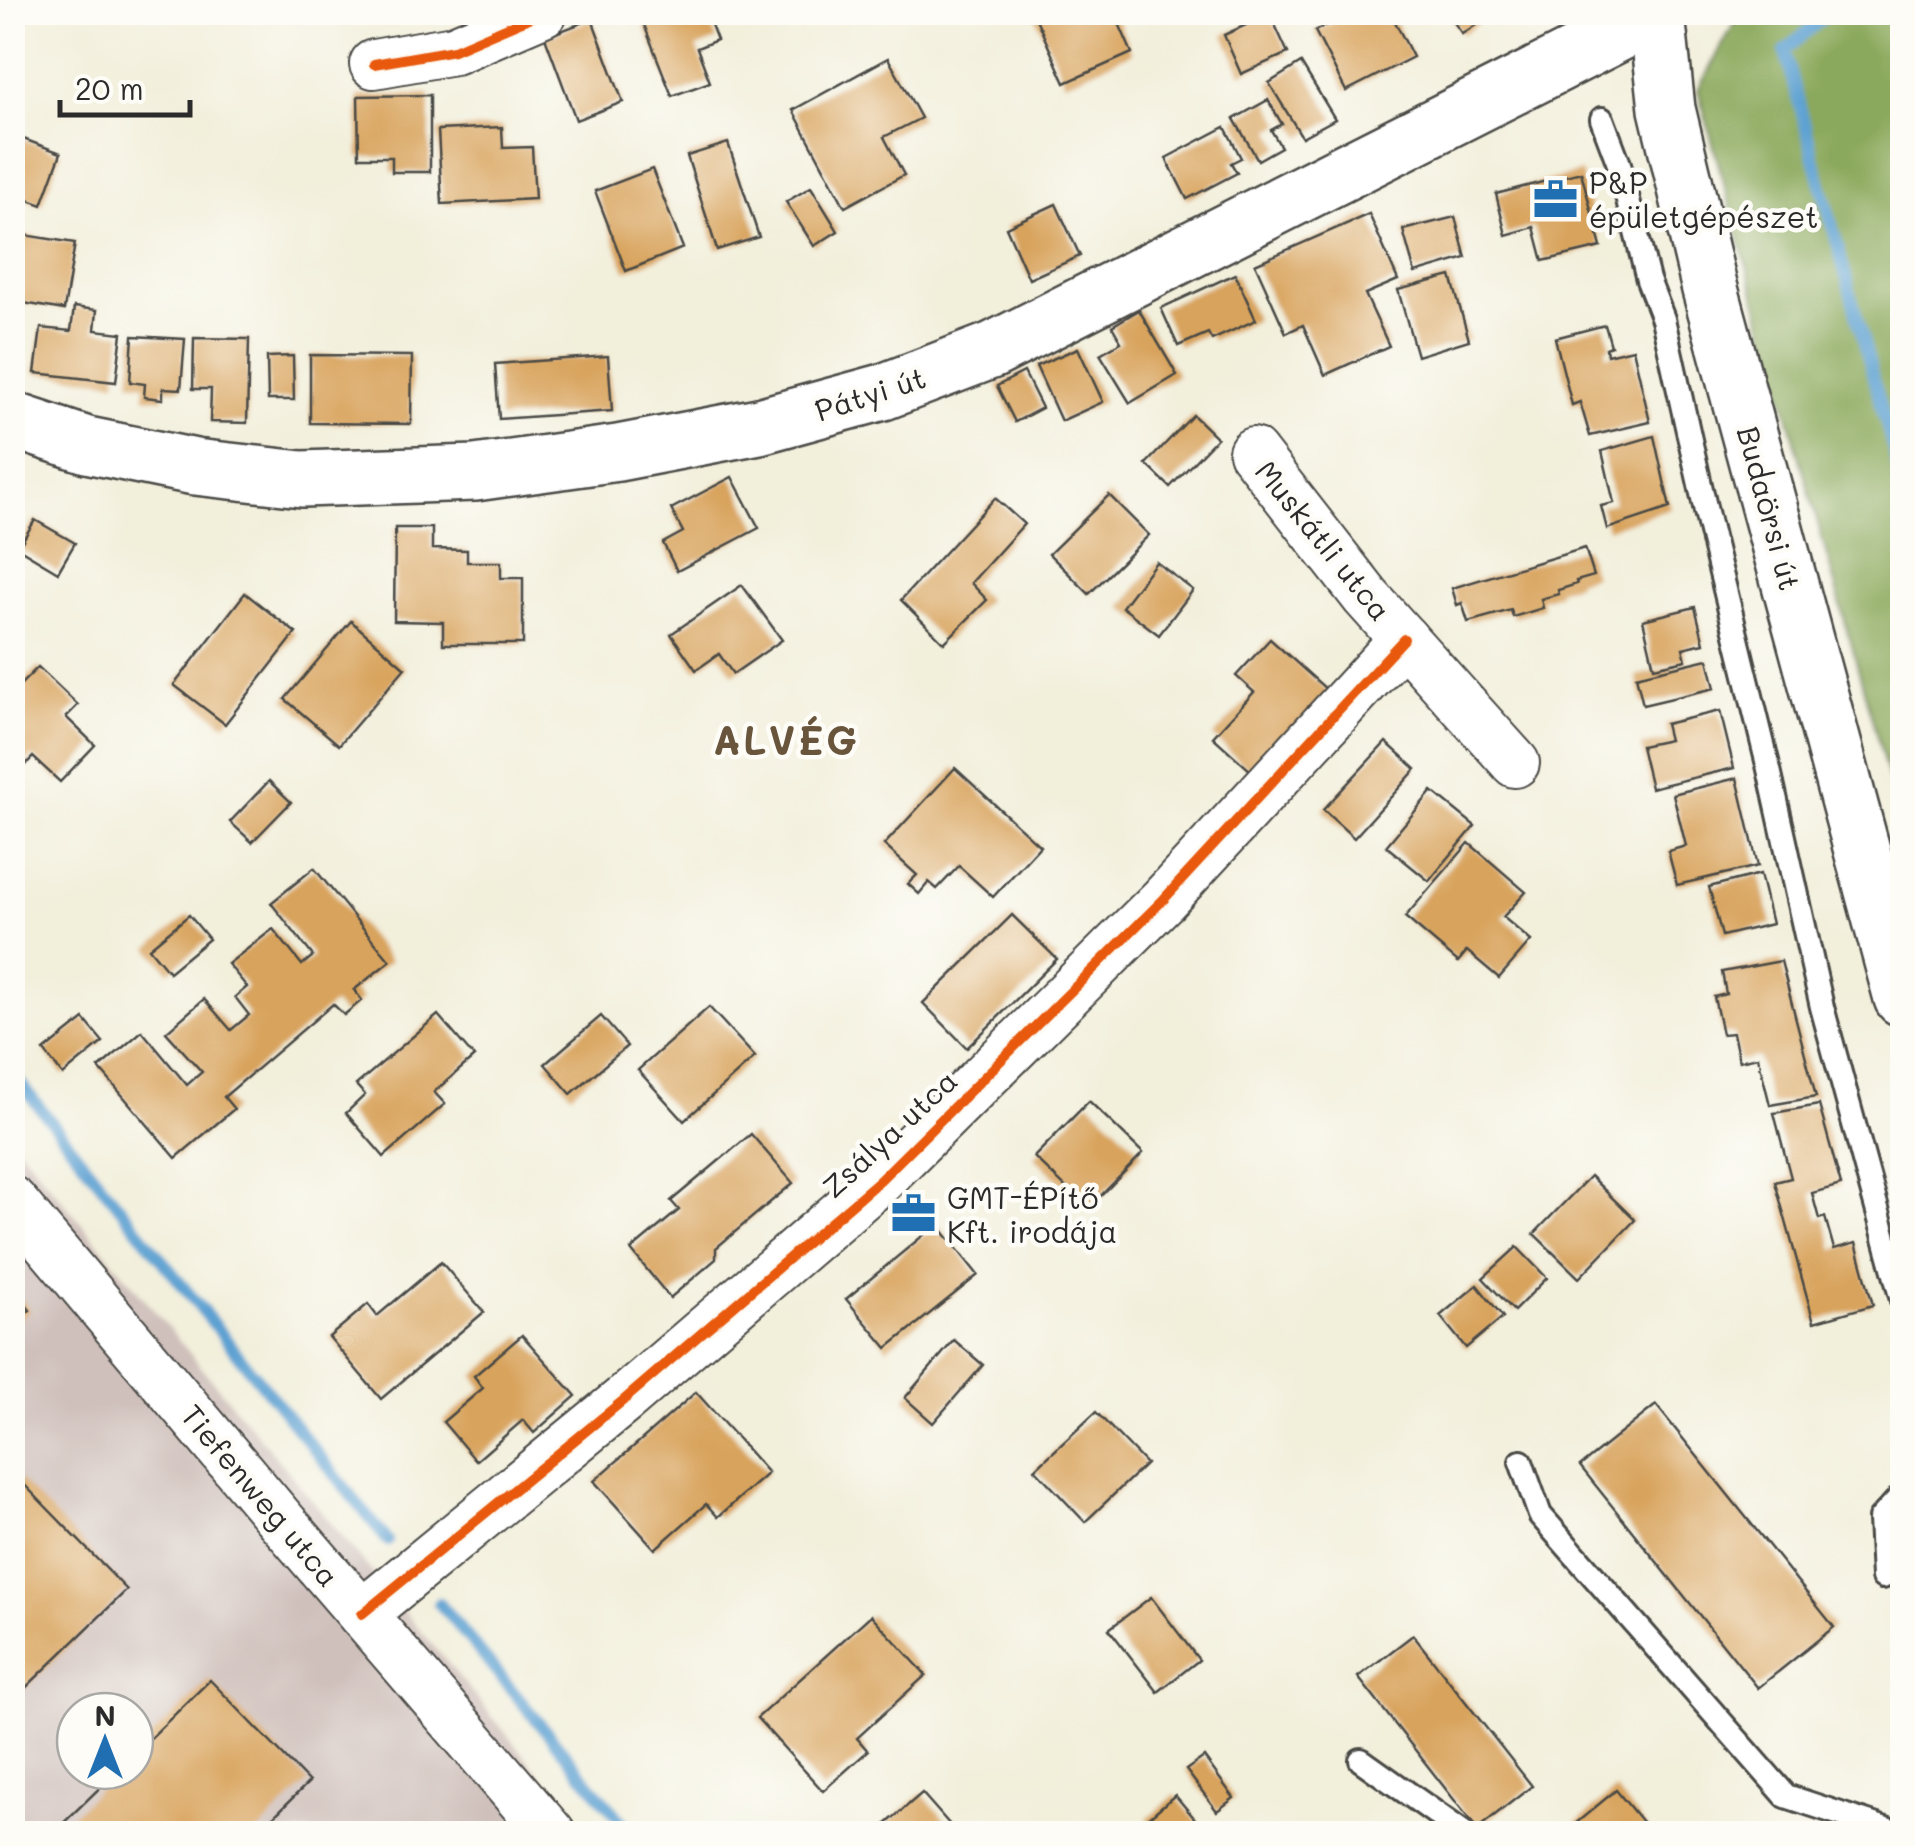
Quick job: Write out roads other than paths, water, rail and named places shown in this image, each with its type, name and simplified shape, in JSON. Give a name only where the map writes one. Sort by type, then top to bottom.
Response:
[{"type":"main road","name":"Pátyi út","points":[[12,420],[88,445],[195,467],[302,479],[476,473],[618,453],[759,426],[883,392],[993,350],[1659,14]]},
{"type":"main road","name":"Budaörsi út","points":[[1659,14],[1668,108],[1710,289],[1902,998]]},
{"type":"street","points":[[374,64],[454,50],[543,12]]},
{"type":"street","name":"Muskátli utca","points":[[1254,452],[1366,597],[1515,762]]},
{"type":"street","name":"Zsálya utca","points":[[362,1614],[625,1399],[880,1180],[1164,900],[1404,639]]},
{"type":"street","name":"Tiefenweg utca","points":[[12,1200],[551,1834]]},
{"type":"lane","points":[[1602,119],[1619,164],[1648,280],[1664,319],[1822,1007],[1902,1300]]},
{"type":"lane","points":[[1521,1462],[1540,1515],[1786,1796],[1901,1834]]},
{"type":"lane","points":[[1883,1577],[1880,1519],[1902,1495]]},
{"type":"lane","points":[[1361,1760],[1465,1834]]},
{"type":"waterway","points":[[1830,12],[1785,51],[1902,483]]},
{"type":"waterway","points":[[12,1073],[387,1540]]},
{"type":"waterway","points":[[439,1603],[632,1834]]},
{"type":"place","name":"P&P épületgépészet","points":[[1556,199]]},
{"type":"place","name":"GMT-ÉPítő Kft. irodája","points":[[914,1214]]},
{"type":"district","name":"ALVÉG","points":[[786,739]]}]
